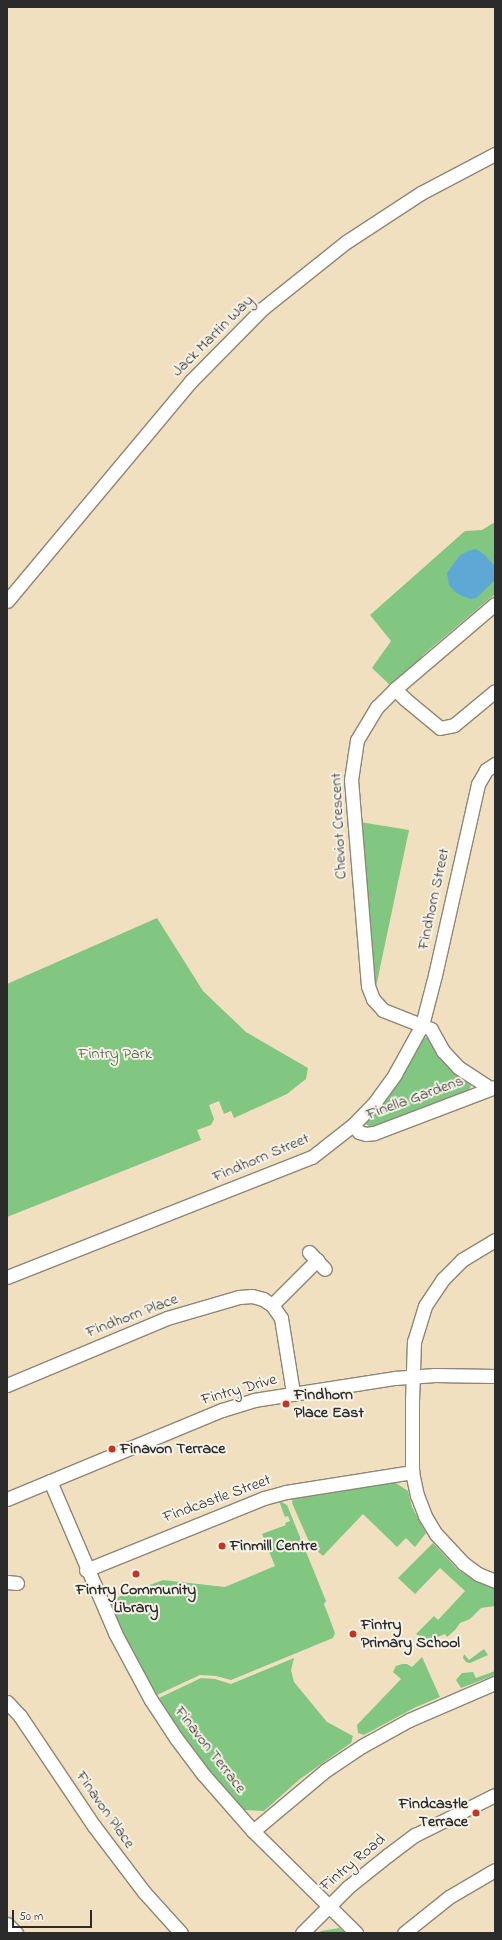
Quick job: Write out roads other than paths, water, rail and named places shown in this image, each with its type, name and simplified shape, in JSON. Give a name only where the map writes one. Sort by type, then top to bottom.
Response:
[{"type":"street","name":"Jack Martin Way","points":[[7,601],[191,381],[262,309],[346,242],[421,193],[495,154]]},
{"type":"street","name":"Cheviot Crescent","points":[[422,1025],[383,1010],[373,999],[368,986],[351,800],[351,780],[357,740],[366,722],[377,706],[495,604]]},
{"type":"street","points":[[395,689],[440,728],[454,725],[495,691]]},
{"type":"street","name":"Findhorn Street","points":[[7,1277],[312,1157],[353,1125],[374,1102],[395,1074],[422,1025],[435,975],[478,784],[486,770],[495,764]]},
{"type":"street","name":"Finella Gardens","points":[[422,1025],[431,1029],[443,1051],[458,1067],[493,1087]]},
{"type":"street","name":"Finella Gardens","points":[[353,1125],[359,1132],[366,1134],[374,1133],[493,1087]]},
{"type":"street","points":[[495,1240],[462,1260],[443,1279],[425,1306],[414,1341],[412,1472],[417,1495],[425,1516],[436,1534],[463,1563],[478,1574],[495,1581]]},
{"type":"street","points":[[293,1393],[281,1318],[272,1305],[317,1260]]},
{"type":"street","name":"Findhorn Place","points":[[7,1385],[167,1318],[239,1297],[252,1296],[263,1299],[272,1305]]},
{"type":"street","name":"Fintry Drive","points":[[7,1499],[222,1410],[254,1400],[413,1376],[495,1376]]},
{"type":"street","name":"Findcastle Street","points":[[86,1570],[264,1498],[293,1491],[412,1472]]},
{"type":"street","name":"Finavon Terrace","points":[[50,1481],[86,1570],[115,1633],[151,1700],[176,1738],[203,1774],[253,1831],[356,1933]]},
{"type":"street","points":[[253,1831],[326,1770],[362,1746],[409,1720],[495,1683]]},
{"type":"street","name":"Finavon Place","points":[[7,1702],[20,1716],[94,1826],[144,1892],[181,1933]]},
{"type":"street","name":"Fintry Road","points":[[302,1933],[348,1887],[415,1835],[495,1795]]},
{"type":"street","points":[[404,1933],[449,1897],[495,1870]]},
{"type":"street","points":[[7,1924],[16,1933]]},
{"type":"water","points":[[476,549],[485,555],[495,567],[495,580],[476,598],[471,599],[455,592],[449,585],[447,573],[460,555]]},
{"type":"place","name":"Findhorn Place East","points":[[286,1404]]},
{"type":"place","name":"Finavon Terrace","points":[[112,1449]]},
{"type":"place","name":"Finmill Centre","points":[[222,1546]]},
{"type":"place","name":"Fintry Community Library","points":[[136,1574]]},
{"type":"place","name":"Fintry Primary School","points":[[353,1634]]},
{"type":"place","name":"Findcastle Terrace","points":[[476,1813]]},
{"type":"park label","name":"Fintry Park","points":[[115,1054]]}]
